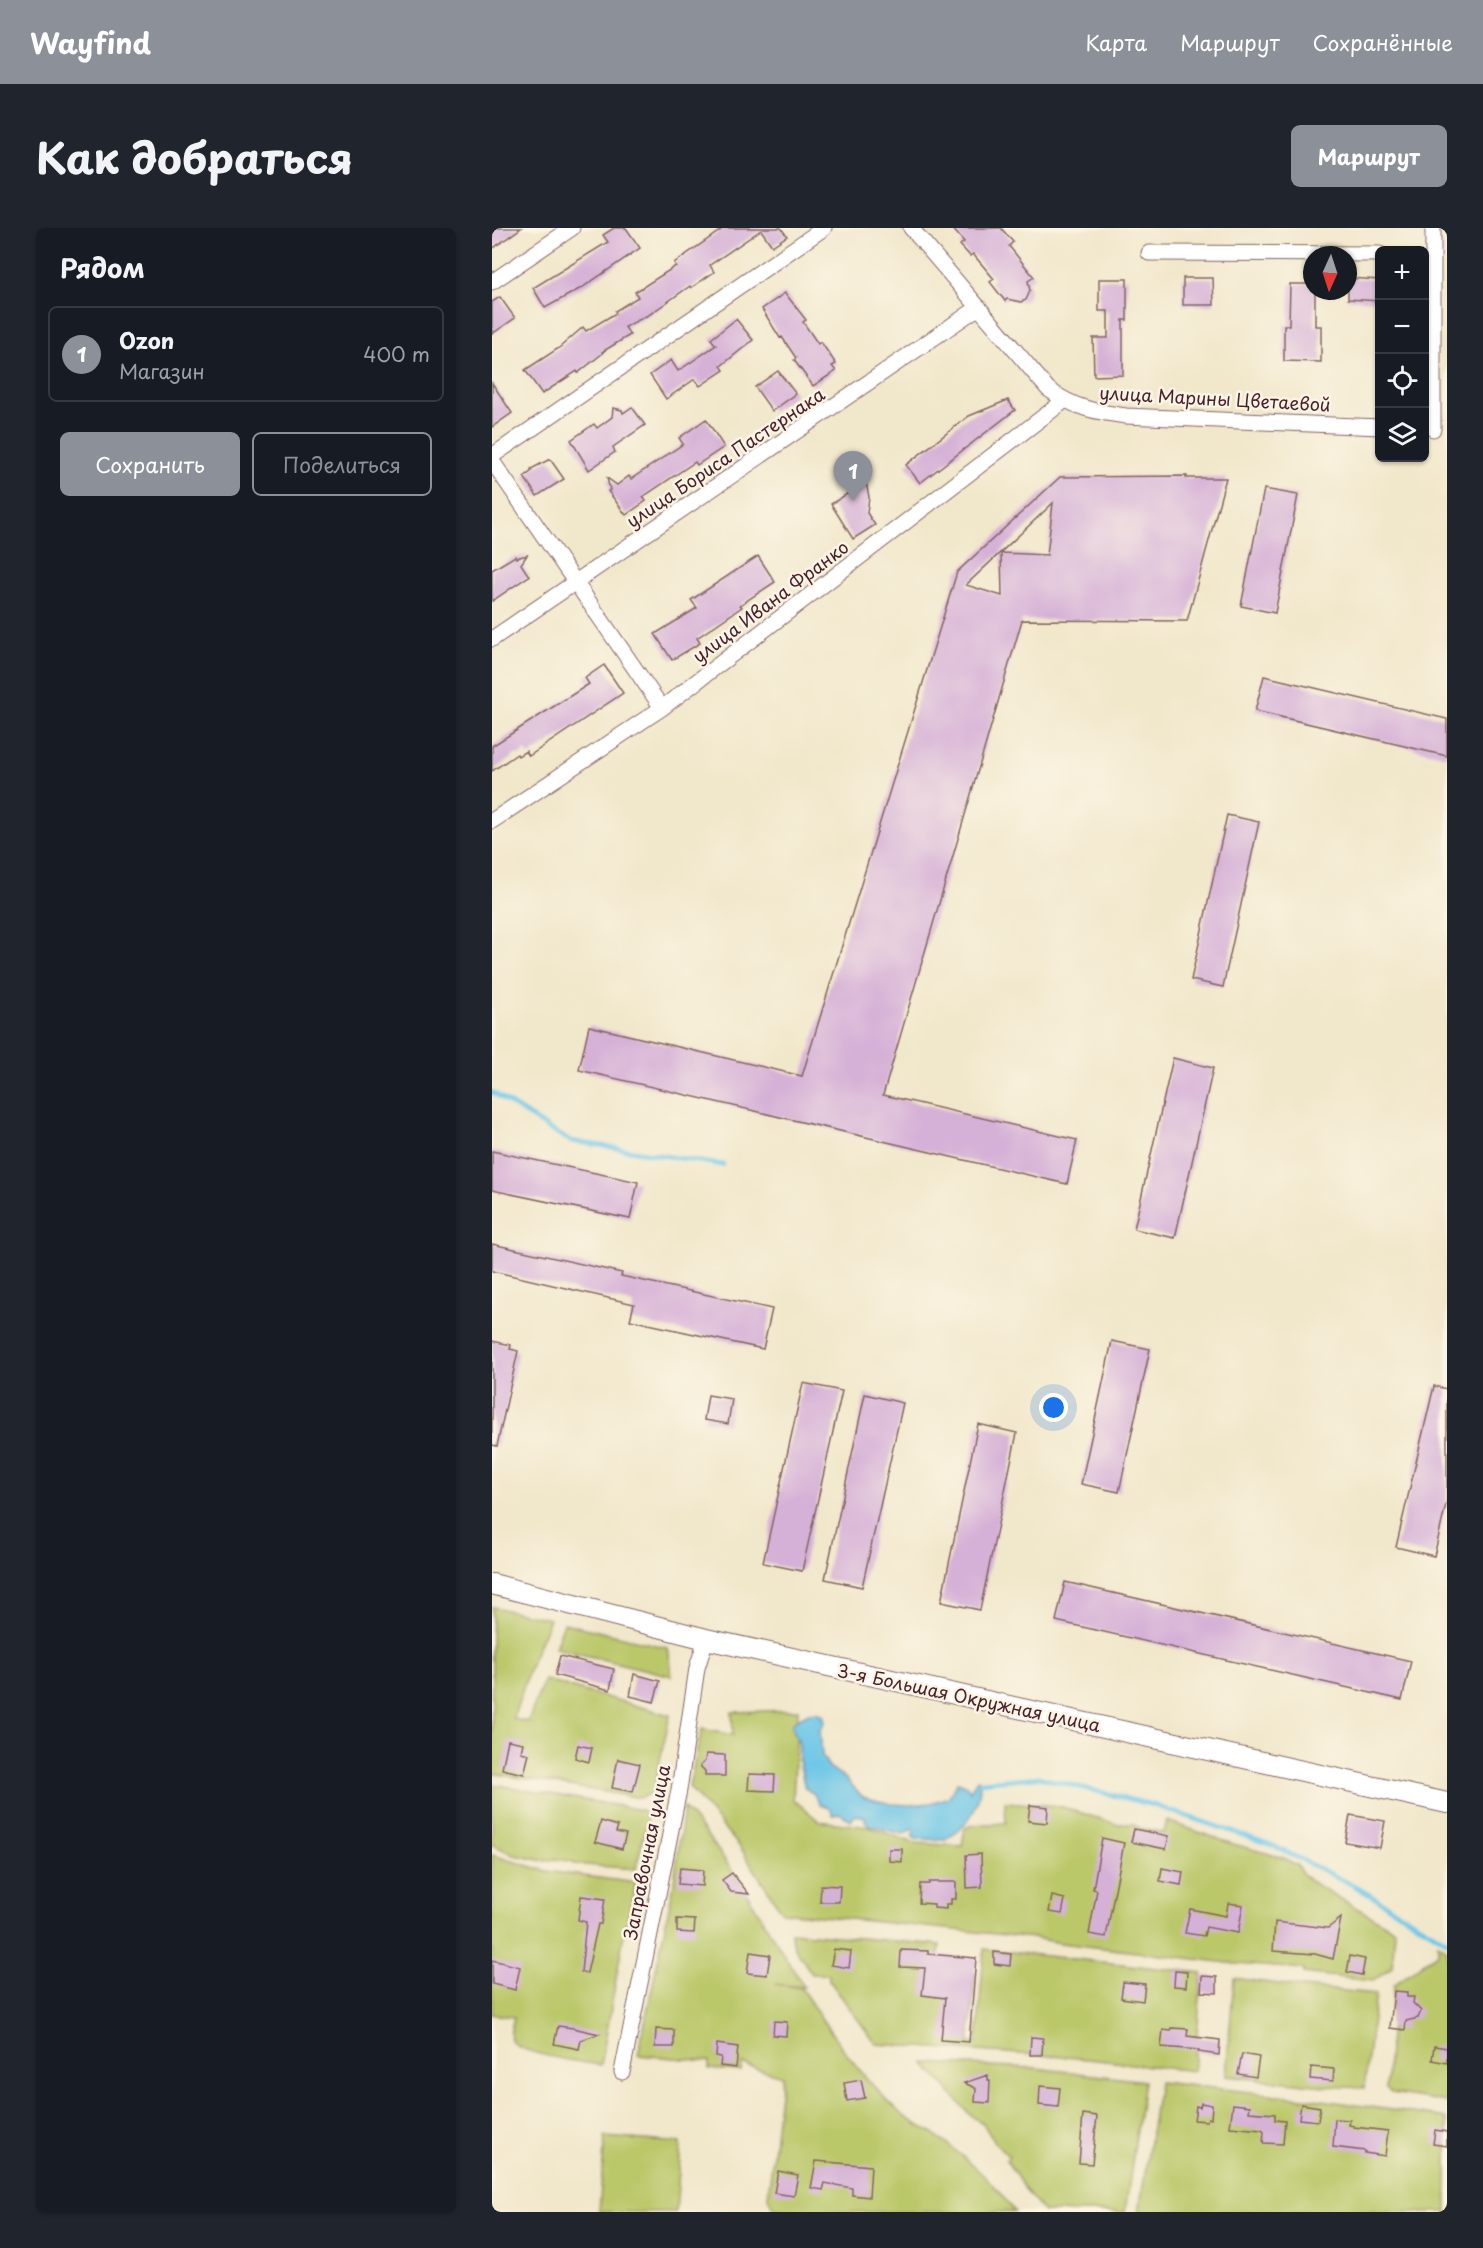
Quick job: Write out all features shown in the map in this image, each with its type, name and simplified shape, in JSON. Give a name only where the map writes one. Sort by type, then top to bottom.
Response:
[{"type":"street","points":[[492,282],[572,228]]},
{"type":"street","points":[[492,456],[824,228]]},
{"type":"street","name":"улица Марины Цветаевой","points":[[911,228],[1048,389],[1064,401],[1091,411],[1126,416],[1375,426]]},
{"type":"street","points":[[1433,228],[1435,428]]},
{"type":"street","points":[[1149,253],[1375,254]]},
{"type":"street","name":"улица Бориса Пастернака","points":[[492,639],[979,308]]},
{"type":"street","name":"улица Ивана Франко","points":[[492,821],[662,708],[1064,401]]},
{"type":"street","points":[[492,461],[662,708]]},
{"type":"street","name":"3-я Большая Окружная улица","points":[[492,1584],[706,1640],[1447,1803]]},
{"type":"street","name":"Заправочная улица","points":[[622,2072],[679,1790],[697,1668],[706,1640]]},
{"type":"green space","points":[[492,1607],[550,1619],[532,1661],[513,1719],[528,1722],[544,1680],[670,1715],[653,1792],[641,1798],[492,1773]]},
{"type":"green space","points":[[564,1623],[668,1648],[672,1676],[555,1648]]},
{"type":"green space","points":[[798,1710],[793,1799],[819,1821],[869,1827],[914,1843],[962,1846],[965,1828],[973,1825],[1006,1823],[1005,1802],[1059,1806],[1116,1824],[1134,1824],[1139,1828],[1164,1833],[1167,1821],[1233,1844],[1284,1858],[1297,1865],[1313,1883],[1395,1930],[1392,1967],[1373,1981],[1303,1973],[1303,1969],[1237,1964],[1034,1938],[782,1912],[740,1847],[689,1787],[702,1729],[733,1735],[732,1712]]},
{"type":"green space","points":[[492,1784],[642,1810],[648,1816],[636,1869],[574,1864],[574,1862],[555,1859],[545,1861],[514,1855],[492,1844]]},
{"type":"green space","points":[[684,1808],[733,1872],[804,1987],[775,1984],[801,1988],[870,2083],[902,2114],[936,2136],[969,2162],[989,2180],[1015,2212],[802,2212],[773,2208],[768,2197],[782,2076],[742,2064],[741,2071],[709,2069],[709,2061],[638,2055],[673,1889]]},
{"type":"green space","points":[[492,1855],[546,1871],[636,1883],[623,1939],[601,2065],[525,2050],[511,2040],[514,2017],[492,2014]]},
{"type":"green space","points":[[791,1932],[940,1945],[938,1970],[975,1973],[969,2043],[977,2043],[984,1949],[1202,1973],[1194,2071],[1079,2058],[876,2044],[829,1980],[829,1974],[812,1974],[795,1948]]},
{"type":"green space","points":[[1438,1944],[1447,1950],[1447,2102],[1392,2093],[1386,2088],[1394,1985],[1438,1952]]},
{"type":"green space","points":[[1234,1978],[1376,1994],[1364,2088],[1226,2076]]},
{"type":"green space","points":[[924,2063],[1035,2068],[1144,2081],[1125,2212],[1044,2212],[1029,2195],[1006,2160],[1009,2157],[993,2140],[983,2123],[971,2116]]},
{"type":"green space","points":[[1159,2082],[1322,2100],[1447,2118],[1447,2212],[1139,2212]]},
{"type":"green space","points":[[605,2137],[681,2143],[676,2212],[599,2212]]},
{"type":"water","points":[[817,1712],[823,1715],[825,1722],[820,1730],[822,1756],[829,1767],[845,1778],[863,1797],[891,1804],[931,1803],[949,1797],[957,1782],[966,1785],[970,1791],[978,1779],[979,1796],[968,1820],[946,1840],[915,1839],[912,1835],[915,1832],[912,1829],[903,1834],[868,1825],[866,1817],[855,1815],[851,1821],[840,1813],[833,1815],[831,1809],[820,1805],[814,1794],[805,1788],[799,1760],[799,1743],[792,1727],[794,1721],[809,1713]]},
{"type":"building","points":[[492,228],[521,228],[492,249]]},
{"type":"building","points":[[614,228],[626,228],[640,248],[583,287],[545,308],[533,288],[608,242],[603,235]]},
{"type":"building","points":[[724,228],[781,228],[787,236],[772,246],[761,230],[710,265],[714,272],[650,314],[625,327],[630,335],[602,352],[578,373],[577,371],[542,394],[525,370],[559,348],[583,327],[586,331],[616,313],[615,311],[638,297],[635,292],[676,266],[674,263]]},
{"type":"building","points":[[952,228],[1001,228],[1013,242],[1009,246],[1034,277],[1028,281],[1030,291],[1026,300],[1021,302],[1007,299],[1005,301],[990,282],[994,279],[973,254],[970,256],[960,245],[964,242]]},
{"type":"building","points":[[1183,278],[1213,278],[1214,305],[1183,305]]},
{"type":"building","points":[[1099,279],[1127,279],[1127,320],[1123,320],[1123,375],[1094,376],[1093,338],[1108,338],[1108,311],[1099,311]]},
{"type":"building","points":[[1357,279],[1375,280],[1375,301],[1357,300]]},
{"type":"building","points":[[1290,284],[1303,284],[1303,300],[1315,300],[1315,326],[1321,326],[1321,362],[1284,361],[1284,325],[1289,325]]},
{"type":"building","points":[[785,293],[806,320],[803,322],[818,344],[821,342],[836,364],[832,366],[836,371],[813,386],[762,309]]},
{"type":"building","points":[[500,297],[515,318],[492,334],[492,302]]},
{"type":"building","points":[[736,319],[753,340],[721,366],[724,370],[700,386],[695,379],[666,399],[650,375],[671,360],[678,371],[716,345],[711,339]]},
{"type":"building","points":[[778,371],[796,394],[772,411],[755,387]]},
{"type":"building","points":[[492,383],[512,413],[492,427]]},
{"type":"building","points":[[1008,400],[1015,410],[920,483],[906,465],[969,416]]},
{"type":"building","points":[[632,407],[645,425],[613,447],[615,452],[589,470],[571,440],[594,424],[597,428],[612,417],[613,408],[622,410],[623,413]]},
{"type":"building","points":[[706,419],[724,447],[697,465],[695,462],[643,497],[646,501],[626,515],[608,491],[610,490],[607,478],[617,485],[629,476],[631,479],[683,444],[679,438]]},
{"type":"building","points":[[550,459],[564,479],[537,496],[524,477],[532,471],[531,469]]},
{"type":"building","points":[[1060,477],[1226,478],[1187,621],[1022,620],[883,1095],[1077,1140],[1067,1184],[579,1070],[589,1026],[802,1076],[957,572]],"holes":[[[1053,503],[1047,555],[1001,553],[1002,596],[966,585]]]},
{"type":"building","points":[[866,482],[869,497],[867,513],[875,525],[853,539],[831,504]]},
{"type":"building","points":[[1264,489],[1298,495],[1275,613],[1241,606]]},
{"type":"building","points":[[527,555],[521,564],[529,576],[492,601],[492,570],[515,556],[516,558]]},
{"type":"building","points":[[758,556],[775,582],[697,638],[700,643],[672,660],[655,634],[697,608],[691,600]]},
{"type":"building","points":[[604,665],[623,693],[529,756],[526,751],[518,756],[517,754],[492,771],[492,746],[589,684],[585,678]]},
{"type":"building","points":[[1264,676],[1447,719],[1447,756],[1255,711]]},
{"type":"building","points":[[1227,815],[1259,822],[1223,987],[1191,980]]},
{"type":"building","points":[[1173,1058],[1213,1068],[1175,1238],[1134,1229]]},
{"type":"building","points":[[492,1151],[638,1182],[630,1219],[492,1190]]},
{"type":"building","points":[[492,1244],[622,1273],[621,1276],[772,1309],[763,1349],[630,1320],[634,1304],[492,1271]]},
{"type":"building","points":[[492,1341],[511,1345],[510,1349],[518,1351],[497,1446],[492,1445]]},
{"type":"building","points":[[1112,1341],[1150,1349],[1119,1492],[1081,1484]]},
{"type":"building","points":[[803,1383],[842,1391],[802,1571],[763,1563]]},
{"type":"building","points":[[1434,1386],[1447,1389],[1447,1500],[1434,1556],[1396,1547]]},
{"type":"building","points":[[865,1394],[903,1403],[862,1587],[825,1579]]},
{"type":"building","points":[[708,1395],[732,1399],[728,1424],[704,1420]]},
{"type":"building","points":[[978,1424],[1017,1433],[980,1610],[941,1602]]},
{"type":"building","points":[[1065,1582],[1411,1661],[1402,1700],[1056,1621]]},
{"type":"building","points":[[560,1656],[614,1669],[610,1690],[555,1675]]},
{"type":"building","points":[[634,1674],[660,1681],[654,1702],[630,1696]]},
{"type":"building","points":[[508,1740],[523,1743],[521,1752],[529,1754],[524,1774],[502,1769]]},
{"type":"building","points":[[578,1745],[592,1748],[589,1762],[575,1758]]},
{"type":"building","points":[[706,1754],[725,1755],[725,1776],[705,1776],[705,1771],[700,1766],[705,1761]]},
{"type":"building","points":[[618,1759],[640,1764],[633,1792],[612,1788]]},
{"type":"building","points":[[749,1774],[775,1775],[774,1791],[748,1790]]},
{"type":"building","points":[[1030,1805],[1048,1807],[1047,1823],[1028,1821]]},
{"type":"building","points":[[1350,1815],[1385,1821],[1380,1848],[1345,1842]]},
{"type":"building","points":[[601,1821],[618,1826],[616,1832],[626,1834],[622,1849],[595,1842]]},
{"type":"building","points":[[1134,1829],[1169,1836],[1166,1849],[1131,1842]]},
{"type":"building","points":[[1102,1838],[1124,1843],[1106,1937],[1089,1934],[1097,1890],[1093,1889]]},
{"type":"building","points":[[889,1849],[902,1849],[902,1862],[889,1861]]},
{"type":"building","points":[[981,1854],[982,1887],[967,1888],[966,1855]]},
{"type":"building","points":[[680,1868],[703,1870],[702,1886],[678,1884]]},
{"type":"building","points":[[1162,1868],[1183,1872],[1181,1885],[1160,1881]]},
{"type":"building","points":[[732,1873],[749,1894],[731,1892],[722,1880]]},
{"type":"building","points":[[929,1882],[956,1882],[956,1899],[951,1899],[951,1904],[946,1904],[946,1909],[934,1908],[934,1904],[919,1903],[920,1884],[929,1884]]},
{"type":"building","points":[[821,1885],[840,1886],[839,1902],[820,1902]]},
{"type":"building","points":[[581,1896],[605,1899],[601,1924],[598,1924],[587,1973],[581,1972],[586,1922],[578,1920]]},
{"type":"building","points":[[1052,1896],[1065,1899],[1062,1914],[1049,1912]]},
{"type":"building","points":[[1228,1903],[1243,1905],[1238,1933],[1206,1927],[1204,1936],[1185,1933],[1190,1909],[1226,1916]]},
{"type":"building","points":[[1341,1918],[1333,1959],[1315,1954],[1273,1951],[1275,1922],[1328,1928]]},
{"type":"building","points":[[677,1919],[695,1920],[694,1933],[677,1932]]},
{"type":"building","points":[[834,1949],[851,1951],[849,1968],[831,1965]]},
{"type":"building","points":[[901,1950],[928,1951],[928,1954],[976,1958],[969,2042],[941,2040],[945,1998],[922,1995],[925,1968],[900,1967]]},
{"type":"building","points":[[750,1952],[770,1955],[767,1975],[747,1973]]},
{"type":"building","points":[[994,1952],[1011,1954],[1010,1966],[994,1964]]},
{"type":"building","points":[[1350,1956],[1365,1959],[1362,1975],[1347,1972]]},
{"type":"building","points":[[492,1960],[520,1967],[515,1990],[492,1984]]},
{"type":"building","points":[[1175,1971],[1187,1972],[1186,1987],[1174,1986]]},
{"type":"building","points":[[1202,1976],[1217,1977],[1217,1993],[1201,1992]]},
{"type":"building","points":[[1123,1982],[1145,1984],[1143,2001],[1121,1998]]},
{"type":"building","points":[[1394,1991],[1407,1992],[1407,1997],[1414,1997],[1413,2003],[1421,2011],[1418,2018],[1406,2021],[1405,2030],[1390,2028]]},
{"type":"building","points":[[774,2021],[787,2022],[786,2036],[773,2035]]},
{"type":"building","points":[[558,2026],[599,2034],[581,2040],[579,2049],[554,2044]]},
{"type":"building","points":[[1172,2028],[1188,2029],[1187,2036],[1220,2040],[1219,2055],[1198,2052],[1199,2050],[1161,2047],[1163,2030],[1171,2031]]},
{"type":"building","points":[[656,2029],[674,2030],[674,2047],[655,2047]]},
{"type":"building","points":[[1031,2037],[1043,2038],[1042,2055],[1030,2055]]},
{"type":"building","points":[[717,2044],[738,2047],[736,2068],[720,2066],[721,2057],[716,2056]]},
{"type":"building","points":[[1434,2046],[1447,2048],[1447,2063],[1432,2060]]},
{"type":"building","points":[[1242,2054],[1259,2057],[1256,2077],[1238,2074]]},
{"type":"building","points":[[1311,2067],[1334,2069],[1333,2081],[1310,2079]]},
{"type":"building","points":[[988,2075],[988,2080],[990,2080],[989,2103],[975,2102],[976,2088],[964,2083]]},
{"type":"building","points":[[861,2080],[865,2098],[847,2101],[844,2083]]},
{"type":"building","points":[[1040,2086],[1060,2088],[1058,2107],[1039,2105]]},
{"type":"building","points":[[1201,2103],[1212,2105],[1211,2119],[1208,2118],[1207,2121],[1194,2120],[1196,2106],[1200,2107]]},
{"type":"building","points":[[1233,2104],[1250,2106],[1249,2112],[1275,2114],[1275,2120],[1285,2121],[1283,2144],[1263,2143],[1264,2132],[1262,2130],[1230,2127]]},
{"type":"building","points":[[1301,2104],[1320,2107],[1318,2121],[1299,2119]]},
{"type":"building","points":[[1083,2114],[1097,2116],[1092,2164],[1079,2163]]},
{"type":"building","points":[[1335,2119],[1350,2120],[1349,2125],[1354,2127],[1388,2131],[1385,2156],[1333,2147]]},
{"type":"building","points":[[1435,2130],[1447,2132],[1447,2146],[1433,2144]]},
{"type":"building","points":[[816,2161],[871,2166],[869,2197],[852,2195],[852,2188],[825,2183],[823,2190],[811,2188]]},
{"type":"building","points":[[778,2171],[798,2175],[794,2196],[774,2193]]},
{"type":"waterway","points":[[492,1092],[571,1141],[723,1165]]},
{"type":"waterway","points":[[980,1782],[1038,1777],[1153,1805],[1272,1845],[1353,1885],[1447,1941]]},
{"type":"place","name":"Ozon","points":[[853,501]]}]
